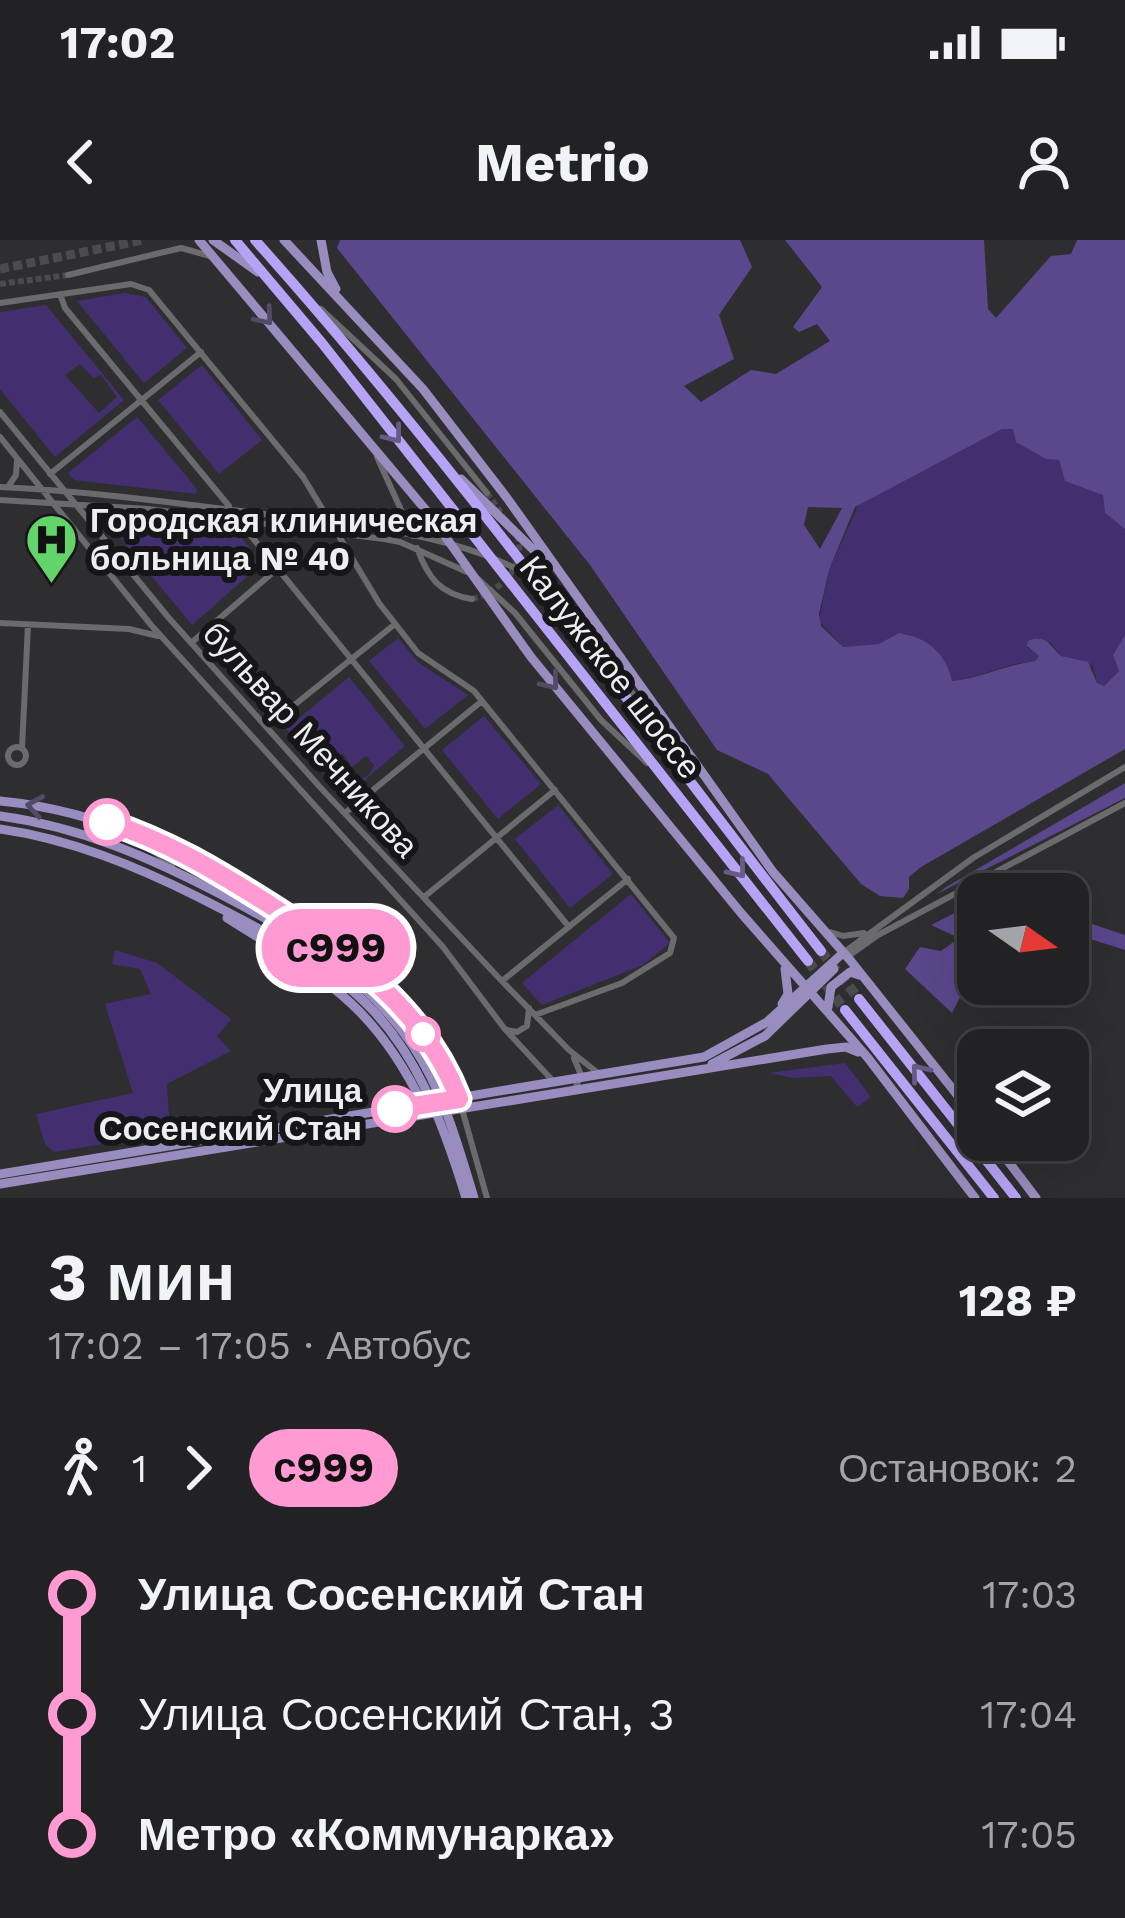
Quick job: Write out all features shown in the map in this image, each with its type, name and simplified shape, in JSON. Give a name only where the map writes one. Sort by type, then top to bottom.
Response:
[{"type":"highway","name":"Калужское шоссе","points":[[235,240],[808,961]]},
{"type":"highway","name":"Калужское шоссе","points":[[256,240],[437,456],[821,951]]},
{"type":"highway","points":[[859,999],[1016,1198]]},
{"type":"highway","points":[[845,1010],[994,1198]]},
{"type":"main road","points":[[200,240],[430,515],[541,669],[784,964],[868,1058],[975,1198]]},
{"type":"main road","points":[[213,240],[272,282]]},
{"type":"main road","points":[[284,240],[423,389],[674,728],[772,872],[957,1095]]},
{"type":"main road","points":[[321,240],[331,282],[358,317]]},
{"type":"main road","points":[[437,456],[565,580]]},
{"type":"main road","points":[[0,801],[113,824],[201,862],[362,968],[426,1038],[461,1104]]},
{"type":"main road","points":[[0,816],[86,834],[179,873],[305,940],[351,974],[428,1070],[445,1107],[470,1198]]},
{"type":"main road","points":[[0,829],[107,856],[196,896],[305,953],[387,1018]]},
{"type":"main road","points":[[196,896],[321,975],[352,1001],[383,1038],[425,1110]]},
{"type":"main road","points":[[697,1069],[752,1045],[845,955]]},
{"type":"main road","points":[[775,1016],[788,994],[784,964]]},
{"type":"main road","points":[[830,1012],[826,1000],[831,987],[850,972],[863,977]]},
{"type":"main road","points":[[461,1104],[530,1087],[564,1089],[581,1080],[704,1057],[799,1000]]},
{"type":"main road","points":[[0,1184],[461,1104],[837,1047],[868,1058]]},
{"type":"main road","points":[[0,1174],[425,1110]]},
{"type":"main road","points":[[1008,1161],[1036,1198]]},
{"type":"street","points":[[68,275],[181,248],[217,261]]},
{"type":"street","points":[[0,303],[142,286],[302,477],[329,520]]},
{"type":"street","points":[[60,294],[64,308],[231,509]]},
{"type":"street","points":[[306,295],[396,379],[487,493]]},
{"type":"street","points":[[50,474],[201,352]]},
{"type":"street","name":"бульвар Мечникова","points":[[0,412],[191,643],[345,814],[569,1050],[592,1071],[607,1076]]},
{"type":"street","name":"бульвар Мечникова","points":[[0,437],[162,638],[443,947],[504,1028],[564,1089]]},
{"type":"street","points":[[377,457],[427,574],[448,593],[472,598]]},
{"type":"street","points":[[4,487],[16,476],[17,458]]},
{"type":"street","points":[[4,487],[203,505],[392,533],[505,562],[536,580],[589,634],[632,690],[678,767]]},
{"type":"street","points":[[203,505],[213,489]]},
{"type":"street","points":[[0,500],[73,502],[400,542],[479,580],[515,614],[601,720],[666,781]]},
{"type":"street","points":[[241,523],[569,927]]},
{"type":"street","points":[[256,541],[266,526]]},
{"type":"street","points":[[340,538],[395,623],[426,661],[464,682],[482,701],[673,935],[672,950],[622,983],[532,1011],[523,1030],[504,1028]]},
{"type":"street","points":[[191,643],[278,568]]},
{"type":"street","points":[[129,629],[140,624],[142,614]]},
{"type":"street","points":[[0,623],[129,629],[162,638]]},
{"type":"street","points":[[267,728],[395,623]]},
{"type":"street","points":[[22,748],[28,625]]},
{"type":"street","points":[[192,670],[202,668],[205,658]]},
{"type":"street","points":[[345,814],[482,701]]},
{"type":"street","points":[[845,955],[868,933],[973,858],[1125,767]]},
{"type":"street","points":[[424,897],[555,790]]},
{"type":"street","points":[[845,955],[1125,803]]},
{"type":"street","points":[[113,824],[146,844],[179,873]]},
{"type":"street","points":[[502,981],[628,879]]},
{"type":"street","points":[[813,923],[843,936],[868,933]]},
{"type":"street","points":[[862,946],[858,960],[863,977]]},
{"type":"street","points":[[564,1089],[581,1080],[569,1050]]},
{"type":"street","points":[[530,1087],[535,1062]]},
{"type":"street","points":[[461,1104],[487,1198]]},
{"type":"shaded area","points":[[340,240],[740,240],[752,267],[719,315],[734,359],[684,386],[701,402],[751,370],[776,374],[830,341],[817,324],[799,332],[793,327],[822,287],[785,240],[984,240],[988,309],[996,318],[1051,256],[1071,254],[1077,240],[1125,240],[1125,529],[1105,513],[1103,495],[1065,481],[1059,460],[1046,459],[1016,442],[1013,429],[1002,429],[855,507],[829,570],[819,614],[821,626],[843,647],[879,644],[899,633],[918,638],[940,655],[952,681],[1035,661],[1039,656],[1027,646],[1028,641],[1039,639],[1061,656],[1088,662],[1097,683],[1104,686],[1119,671],[1113,655],[1125,635],[1125,749],[921,867],[909,877],[903,898],[880,896],[861,884],[768,774],[717,750],[590,565],[337,248]],"holes":[[[808,507],[842,508],[820,549],[804,525]]]},
{"type":"shaded area","points":[[124,293],[146,297],[187,348],[144,383],[77,301]]},
{"type":"shaded area","points":[[46,305],[124,400],[55,457],[0,389],[0,312]],"holes":[[[80,364],[93,378],[101,375],[117,397],[99,413],[65,375]]]},
{"type":"shaded area","points":[[202,365],[262,440],[219,474],[158,400]]},
{"type":"shaded area","points":[[137,417],[197,489],[196,494],[74,480],[68,473]]},
{"type":"shaded area","points":[[1002,429],[1013,429],[1046,459],[1059,460],[1063,475],[1103,495],[1105,513],[1125,529],[1125,635],[1113,655],[1119,671],[1104,686],[1097,683],[1093,666],[1061,656],[1039,638],[1027,647],[1039,656],[1034,661],[951,681],[941,656],[913,636],[904,633],[879,644],[843,647],[819,621],[829,570],[860,502]]},
{"type":"shaded area","points":[[121,519],[236,532],[259,566],[192,625],[109,524]]},
{"type":"shaded area","points":[[398,638],[419,663],[468,695],[425,729],[369,661]]},
{"type":"shaded area","points":[[349,677],[405,746],[347,795],[286,729]],"holes":[[[343,753],[352,767],[366,756],[374,765],[348,792],[326,769]]]},
{"type":"shaded area","points":[[484,716],[541,784],[498,819],[442,750]]},
{"type":"shaded area","points":[[1125,783],[1125,798],[970,873]]},
{"type":"shaded area","points":[[558,805],[613,874],[570,908],[515,839]]},
{"type":"shaded area","points":[[631,894],[670,943],[643,965],[542,1005],[522,983]]},
{"type":"shaded area","points":[[957,912],[957,937],[931,925]]},
{"type":"shaded area","points":[[1089,923],[1125,935],[1125,950],[1089,939]]},
{"type":"shaded area","points":[[957,939],[957,1003],[952,1013],[905,969],[920,947],[941,951]]},
{"type":"shaded area","points":[[115,950],[157,963],[231,1019],[217,1036],[231,1051],[167,1084],[170,1133],[54,1152],[45,1144],[36,1114],[133,1093],[105,1004],[151,994],[140,969],[112,964]]},
{"type":"shaded area","points":[[845,1063],[871,1097],[857,1107],[831,1076],[794,1078],[769,1073]]},
{"type":"tunnel","points":[[0,269],[143,240]]},
{"type":"tunnel","points":[[0,284],[68,275]]},
{"type":"tunnel","points":[[487,493],[503,516]]},
{"type":"tunnel","points":[[472,599],[492,591],[508,577],[518,558],[518,537]]},
{"type":"tunnel","points":[[821,951],[859,999]]},
{"type":"tunnel","points":[[808,961],[845,1010]]},
{"type":"bus line","name":"с999","points":[[107,822],[201,862],[344,953],[381,984],[426,1038],[459,1099],[395,1109]]},
{"type":"place","name":"Городская клиническая больница № 40","points":[[51,585]]},
{"type":"place","name":"Улица Сосенский Стан","points":[[395,1109]]}]
